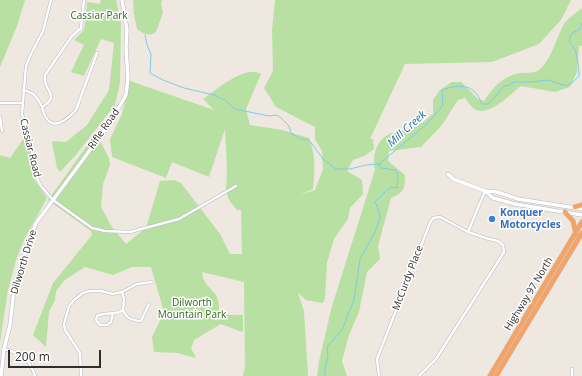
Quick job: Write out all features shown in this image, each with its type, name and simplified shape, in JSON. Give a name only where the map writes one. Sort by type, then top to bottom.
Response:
[{"type":"highway","points":[[575,207],[582,205]]},
{"type":"highway","points":[[565,212],[573,221],[576,234]]},
{"type":"highway","name":"Highway 97 North","points":[[490,376],[582,222]]},
{"type":"highway","name":"Highway 97 North","points":[[496,376],[582,233]]},
{"type":"street","name":"Cassiar Road","points":[[52,0],[43,31],[26,66],[22,114],[31,145],[36,176],[41,186],[53,200],[92,228],[105,231],[130,232],[179,219],[236,186]]},
{"type":"street","points":[[42,107],[49,103],[51,99],[51,95],[44,80],[45,75],[72,36],[82,28],[84,0]]},
{"type":"street","name":"Rifle Road","points":[[53,200],[110,123],[126,95],[128,78],[126,48],[127,30],[122,0]]},
{"type":"street","points":[[23,90],[36,95],[42,107],[44,116],[48,121],[54,123],[63,122],[70,117],[78,106],[96,53]]},
{"type":"street","points":[[0,103],[22,103]]},
{"type":"street","points":[[0,117],[2,131]]},
{"type":"street","points":[[448,174],[454,179],[485,191],[497,192],[518,198],[582,209]]},
{"type":"street","points":[[485,191],[493,198],[516,204],[582,215]]},
{"type":"street","points":[[468,232],[485,191]]},
{"type":"street","name":"Dilworth Drive","points":[[1,376],[2,349],[10,325],[14,289],[36,223],[53,200]]},
{"type":"street","name":"McCurdy Place","points":[[379,376],[377,359],[430,223],[433,218],[440,217],[468,232],[501,242],[504,248],[503,255],[436,359],[420,376]]},
{"type":"street","points":[[81,376],[80,353],[65,330],[64,324],[69,306],[82,293],[101,291],[113,294],[122,292],[137,284],[152,282]]},
{"type":"street","points":[[122,292],[124,298],[123,310],[126,317],[131,320],[141,321],[149,304]]},
{"type":"street","points":[[113,313],[111,322],[107,325],[100,325],[96,320],[96,316],[101,313],[113,313],[120,313],[123,310]]},
{"type":"street","points":[[2,349],[23,356],[28,362],[35,376]]},
{"type":"street","points":[[572,369],[572,376]]},
{"type":"green space","points":[[0,0],[25,0],[17,26],[0,67]]},
{"type":"green space","name":"Cassiar Park","points":[[101,0],[116,0],[121,23],[120,83],[115,105],[75,156],[60,172],[57,168],[52,143],[53,141],[66,142],[87,125],[109,90],[114,43],[101,39],[84,76],[71,72],[84,45],[74,40],[83,31],[87,2],[100,4]]},
{"type":"green space","points":[[133,0],[162,0],[161,3],[163,13],[156,32],[146,34],[137,29]]},
{"type":"green space","name":"Dilworth Mountain Park","points":[[275,0],[571,0],[561,20],[539,44],[492,62],[405,64],[370,139],[373,139],[374,149],[364,156],[353,160],[347,171],[362,180],[363,194],[350,208],[348,219],[334,239],[327,263],[325,298],[323,303],[306,300],[298,293],[304,311],[308,376],[243,376],[245,366],[244,282],[202,272],[205,283],[217,297],[220,315],[243,315],[243,331],[242,332],[221,324],[194,340],[191,349],[196,357],[194,356],[195,358],[178,353],[154,352],[152,337],[164,312],[151,267],[132,267],[113,275],[85,267],[65,280],[56,291],[55,300],[49,312],[46,347],[33,335],[53,283],[92,235],[91,231],[48,200],[96,133],[109,158],[110,165],[103,184],[101,207],[112,227],[126,244],[146,228],[160,181],[174,180],[181,183],[220,234],[230,254],[242,254],[241,210],[237,210],[229,200],[226,191],[227,170],[225,129],[209,177],[172,162],[166,178],[112,157],[110,139],[122,114],[130,81],[214,110],[203,99],[223,84],[239,75],[247,72],[261,74],[246,109],[250,125],[282,130],[309,138],[313,151],[314,163],[313,189],[300,195],[315,190],[323,169],[322,151],[315,139],[315,127],[276,107],[264,88],[273,71],[272,30]]},
{"type":"green space","points":[[582,8],[582,46],[579,46],[577,72],[570,87],[555,92],[521,86],[492,108],[479,111],[473,108],[465,98],[458,100],[442,125],[421,147],[389,151],[388,161],[405,175],[405,184],[403,190],[399,194],[391,198],[378,246],[380,259],[367,272],[359,312],[349,335],[342,361],[347,376],[317,376],[332,306],[375,170],[374,159],[376,148],[386,136],[391,133],[415,127],[433,114],[433,100],[440,90],[452,82],[461,82],[478,99],[484,101],[500,82],[509,76],[539,70],[551,54],[564,24]]},
{"type":"green space","points":[[24,138],[29,148],[34,179],[47,198],[25,238],[17,257],[8,290],[0,342],[0,155],[10,158]]},
{"type":"waterway","name":"Mill Creek","points":[[385,159],[427,124],[443,105],[442,90],[460,86],[466,87],[475,92],[482,104],[489,104],[504,86],[510,85],[513,82],[548,80],[566,86],[573,82],[579,76],[579,68],[575,50],[569,40],[572,33],[579,30],[582,23]]},
{"type":"waterway","points":[[145,35],[151,54],[150,73],[184,88],[214,95],[225,100],[235,109],[269,116],[277,115],[289,126],[291,133],[300,139],[309,140],[323,159],[336,169],[350,169],[366,165],[379,164]]},
{"type":"waterway","name":"Mill Creek","points":[[326,376],[324,373],[328,356],[327,347],[342,330],[354,300],[360,259],[375,232],[380,218],[375,202],[390,187],[397,188],[398,176],[396,170],[381,168],[379,164],[384,160]]},
{"type":"place","name":"Konquer Motorcycles","points":[[492,219]]}]
